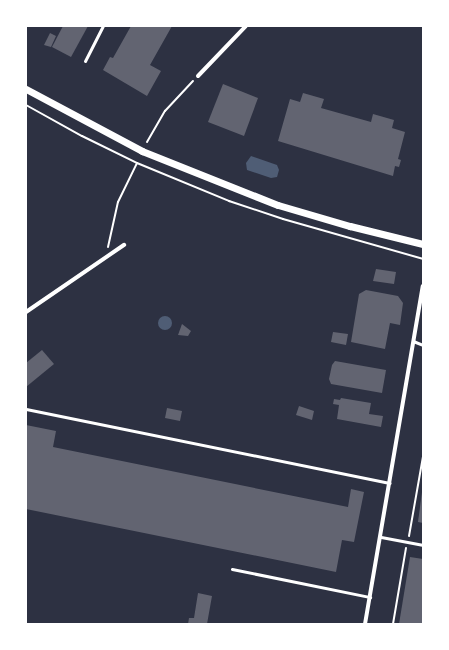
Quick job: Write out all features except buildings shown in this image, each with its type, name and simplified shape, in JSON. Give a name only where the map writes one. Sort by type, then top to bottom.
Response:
[{"type":"street","points":[[198,76],[246,26]]},
{"type":"street","points":[[26,89],[142,151],[264,199],[350,226],[423,244]]},
{"type":"street","points":[[26,312],[124,245]]},
{"type":"street","points":[[366,624],[423,286]]},
{"type":"lane","points":[[85,61],[103,26]]},
{"type":"lane","points":[[413,341],[423,345]]},
{"type":"lane","points":[[26,409],[390,483]]},
{"type":"lane","points":[[381,537],[423,545]]},
{"type":"lane","points":[[232,569],[370,597]]},
{"type":"water","points":[[251,156],[277,165],[279,170],[277,177],[271,178],[247,170],[246,163]]},
{"type":"water","points":[[165,316],[170,318],[172,323],[170,328],[165,330],[160,328],[158,323],[160,318]]}]
